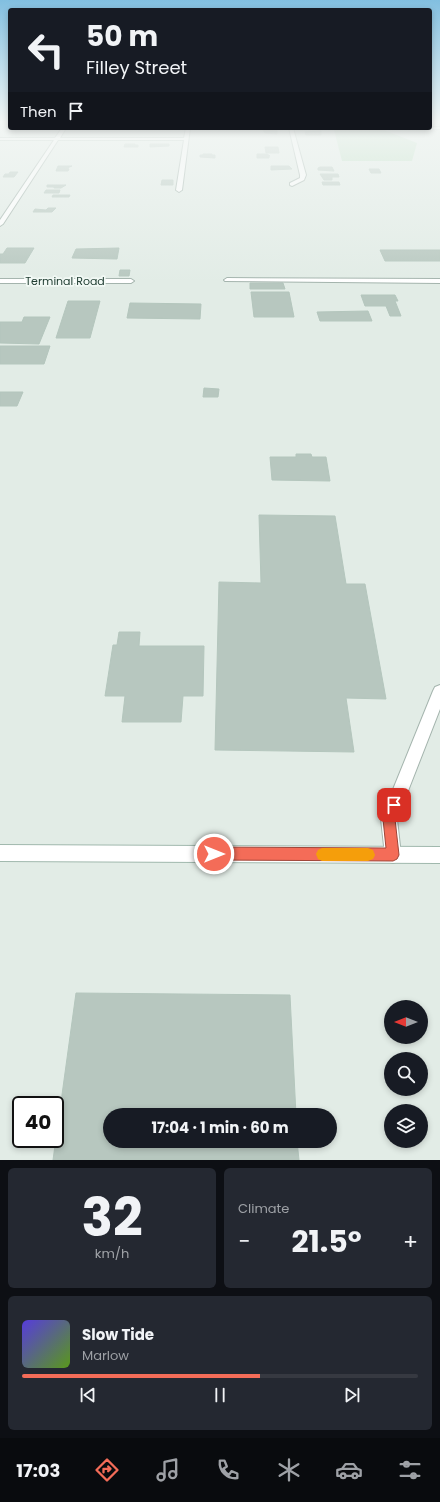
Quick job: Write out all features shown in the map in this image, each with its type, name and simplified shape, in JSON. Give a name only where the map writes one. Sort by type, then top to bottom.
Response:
[{"type":"street","points":[[0,224],[32,175]]},
{"type":"street","points":[[179,190],[181,175]]},
{"type":"street","points":[[292,184],[302,179],[303,175]]},
{"type":"street","points":[[227,280],[440,281]]},
{"type":"street","name":"Terminal Road","points":[[0,281],[131,281]]},
{"type":"street","points":[[393,855],[389,819],[440,691]]},
{"type":"street","points":[[0,853],[440,855]]},
{"type":"building","points":[[4,175],[15,175],[14,177],[3,177]]},
{"type":"building","points":[[321,175],[338,175],[339,177],[332,177],[332,180],[324,180]]},
{"type":"building","points":[[162,180],[173,180],[173,185],[161,185]]},
{"type":"building","points":[[322,182],[339,182],[340,185],[323,185]]},
{"type":"building","points":[[47,185],[66,185],[61,188],[54,188],[47,187]]},
{"type":"building","points":[[46,190],[60,190],[59,193],[44,193]]},
{"type":"building","points":[[53,195],[70,195],[69,197],[52,197]]},
{"type":"building","points":[[48,208],[56,208],[52,212],[33,212],[35,209],[46,210]]},
{"type":"building","points":[[7,248],[34,248],[25,263],[0,263],[0,254],[3,254]]},
{"type":"building","points":[[119,248],[117,259],[72,258],[76,249]]},
{"type":"building","points":[[380,250],[440,250],[440,261],[385,261]]},
{"type":"building","points":[[120,270],[130,270],[129,276],[119,276]]},
{"type":"building","points":[[250,283],[283,283],[285,289],[250,289]]},
{"type":"building","points":[[251,292],[289,292],[294,317],[254,317]]},
{"type":"building","points":[[361,295],[395,295],[398,301],[395,301],[401,316],[390,316],[386,306],[365,306]]},
{"type":"building","points":[[68,301],[100,301],[90,338],[56,338]]},
{"type":"building","points":[[130,303],[201,304],[200,319],[127,318]]},
{"type":"building","points":[[368,311],[372,321],[320,321],[317,312]]},
{"type":"building","points":[[24,317],[50,317],[39,344],[0,343],[0,322],[22,322]]},
{"type":"building","points":[[0,346],[50,346],[44,364],[0,364]]},
{"type":"building","points":[[204,388],[219,389],[218,397],[203,397]]},
{"type":"building","points":[[0,392],[23,392],[17,406],[0,406]]},
{"type":"building","points":[[296,454],[311,454],[312,457],[326,457],[330,481],[272,480],[270,457],[296,457]]},
{"type":"building","points":[[259,515],[335,516],[346,584],[365,584],[386,699],[346,698],[354,752],[215,750],[219,582],[261,583]]},
{"type":"building","points":[[119,632],[140,632],[139,646],[204,646],[203,696],[183,696],[181,722],[122,722],[125,696],[105,696],[113,645],[117,645]]},
{"type":"building","points":[[76,993],[290,995],[296,1108],[103,1108],[103,1148],[298,1148],[299,1160],[53,1160],[55,1148],[64,1148],[64,1096],[62,1096]]},
{"type":"slow traffic","points":[[322,854],[368,855]]},
{"type":"route","points":[[214,854],[393,855],[389,819],[394,805]]}]
